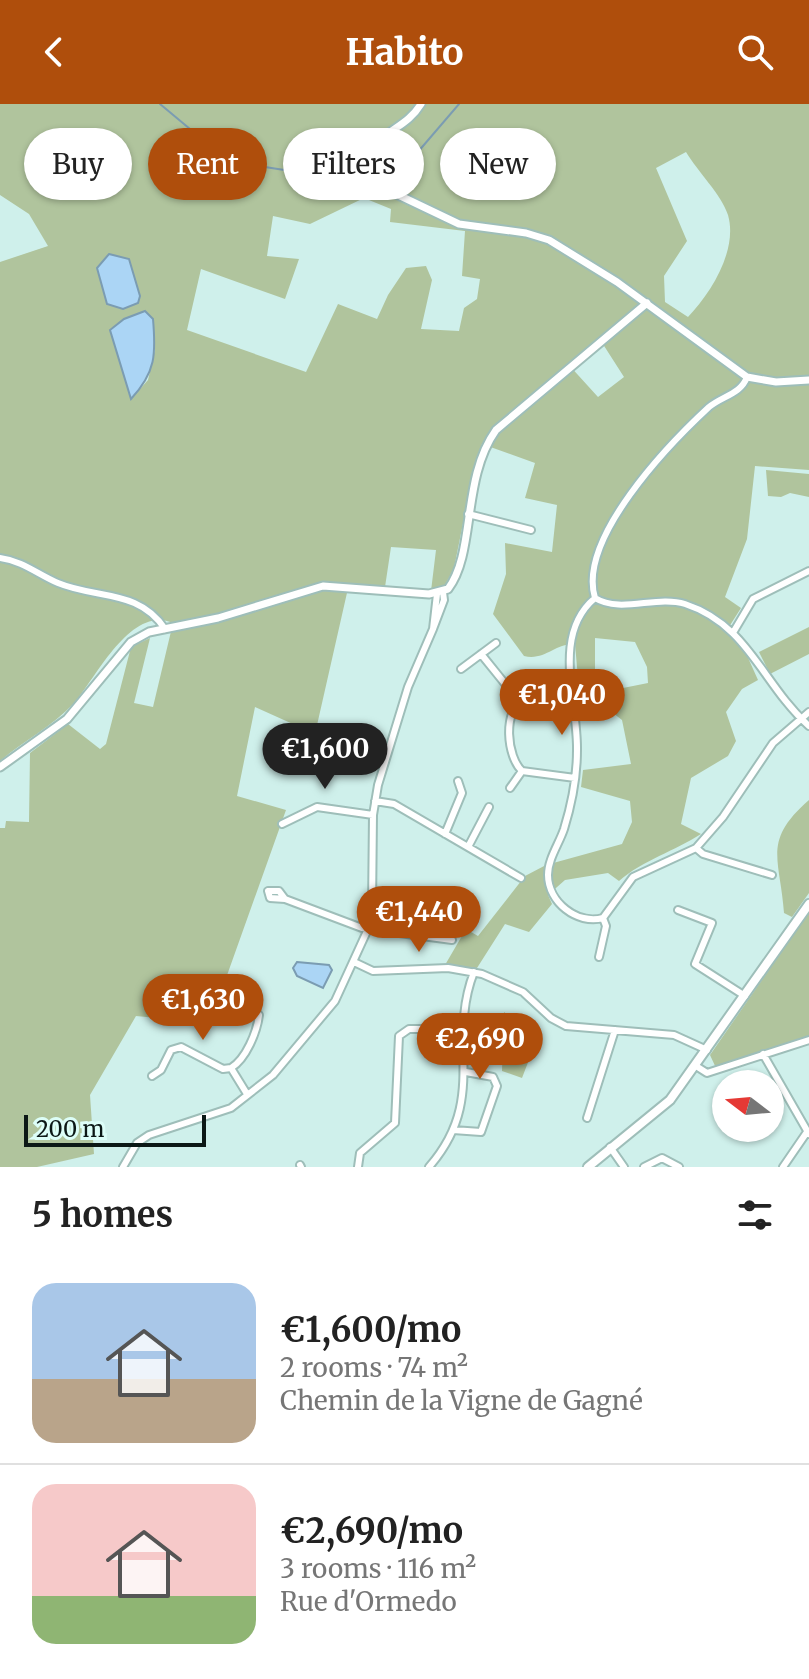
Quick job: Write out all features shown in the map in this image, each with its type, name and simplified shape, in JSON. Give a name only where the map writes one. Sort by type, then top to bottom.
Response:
[{"type":"main road","points":[[588,1167],[670,1100],[809,904]]},
{"type":"street","points":[[421,104],[406,125],[383,138],[373,149],[372,166],[381,183],[459,224],[526,233],[549,240],[647,303],[747,377],[776,382],[809,380]]},
{"type":"street","points":[[0,767],[67,719],[131,642],[165,629],[218,618],[323,586],[440,593],[452,584],[458,570],[478,461],[496,430],[647,303]]},
{"type":"street","points":[[595,598],[592,589],[595,559],[636,488],[695,421],[715,402],[740,389],[747,377]]},
{"type":"street","points":[[468,514],[531,530]]},
{"type":"street","points":[[0,558],[19,560],[74,589],[131,599],[153,613],[165,629]]},
{"type":"street","points":[[734,631],[753,599],[809,571]]},
{"type":"street","points":[[123,1167],[137,1143],[149,1135],[221,1112],[273,1075],[335,1001],[368,929],[373,884],[375,801],[408,687],[433,629],[440,593]]},
{"type":"street","points":[[595,598],[611,604],[679,602],[709,614],[734,631],[774,689],[809,726]]},
{"type":"street","points":[[595,598],[581,612],[571,635],[575,778],[563,832],[548,874],[556,901],[565,909],[587,919],[603,918]]},
{"type":"street","points":[[461,669],[496,643]]},
{"type":"street","points":[[481,654],[519,701]]},
{"type":"street","points":[[573,695],[531,695],[519,701],[511,719],[510,753],[522,771],[575,778]]},
{"type":"street","points":[[603,918],[633,877],[696,848],[723,817],[773,743],[809,712]]},
{"type":"street","points":[[510,788],[522,771]]},
{"type":"street","points":[[445,834],[462,793],[458,781]]},
{"type":"street","points":[[375,801],[394,804],[521,878]]},
{"type":"street","points":[[282,824],[317,807],[373,815]]},
{"type":"street","points":[[468,847],[489,807]]},
{"type":"street","points":[[696,848],[703,854],[772,875]]},
{"type":"street","points":[[285,899],[368,929],[452,940]]},
{"type":"street","points":[[678,910],[712,923],[695,964],[745,996]]},
{"type":"street","points":[[599,957],[606,926],[603,918]]},
{"type":"street","points":[[354,962],[373,971],[448,968],[474,972],[523,992],[558,1023],[674,1035],[705,1054]]},
{"type":"street","points":[[429,1167],[453,1130],[466,1072],[463,1009],[474,972]]},
{"type":"street","points":[[152,1076],[161,1070],[175,1046],[223,1069],[231,1068],[239,1063],[257,1027],[259,1015]]},
{"type":"street","points":[[358,1167],[360,1153],[395,1123],[399,1036],[409,1029],[462,1029]]},
{"type":"street","points":[[587,1118],[615,1030]]},
{"type":"street","points":[[696,1066],[707,1073],[809,1040]]},
{"type":"street","points":[[763,1054],[808,1133],[783,1167]]},
{"type":"street","points":[[231,1068],[247,1094]]},
{"type":"street","points":[[453,1130],[481,1132],[497,1086],[493,1077],[466,1072]]},
{"type":"street","points":[[610,1147],[624,1167]]},
{"type":"street","points":[[644,1167],[662,1158],[679,1167]]},
{"type":"green space","points":[[0,104],[809,104],[809,470],[755,466],[747,539],[725,597],[741,608],[727,630],[745,651],[758,680],[742,689],[726,712],[736,741],[728,756],[691,778],[681,824],[701,834],[638,867],[619,881],[608,873],[565,880],[548,895],[552,904],[529,932],[505,924],[477,968],[445,965],[466,929],[478,936],[525,876],[546,865],[622,844],[632,822],[630,801],[581,787],[583,770],[631,764],[622,720],[609,710],[613,690],[648,683],[647,667],[635,642],[595,638],[595,700],[580,701],[575,644],[538,656],[524,656],[493,614],[506,574],[505,543],[552,552],[557,505],[525,498],[535,463],[482,444],[476,459],[454,568],[445,585],[431,591],[436,550],[391,547],[385,587],[349,584],[315,734],[255,707],[237,796],[286,810],[210,1023],[136,1016],[90,1095],[94,1154],[37,1167],[0,1167],[0,828],[5,828],[6,821],[29,822],[30,753],[68,724],[100,749],[106,744],[131,647],[150,638],[134,703],[153,707],[173,623],[158,620],[143,624],[129,633],[66,711],[0,761],[0,262],[48,246],[29,214],[0,195]],"holes":[[[283,128],[424,128],[424,200],[369,200],[391,209],[390,222],[465,231],[462,276],[480,279],[477,299],[464,308],[459,331],[421,329],[432,280],[426,266],[406,268],[377,319],[338,304],[306,372],[187,330],[201,269],[285,299],[299,259],[267,256],[273,216],[310,224],[360,200],[283,200]],[[686,152],[720,199],[730,228],[726,256],[720,270],[688,317],[665,302],[664,276],[687,241],[656,168]],[[110,330],[155,349],[148,380],[131,399]],[[599,338],[624,377],[598,397],[568,364]]]},
{"type":"green space","points":[[766,470],[809,474],[809,497],[790,493],[781,497],[768,496]]},
{"type":"green space","points":[[809,627],[809,654],[770,674],[759,652]]},
{"type":"green space","points":[[809,800],[809,893],[792,917],[784,913],[777,851],[785,827]]},
{"type":"green space","points":[[809,912],[809,1037],[716,1068],[710,1055]]},
{"type":"green space","points":[[504,1012],[537,1039],[522,1078],[502,1071]]},
{"type":"water","points":[[109,254],[129,259],[140,296],[138,303],[123,309],[107,304],[97,268]]},
{"type":"water","points":[[145,311],[153,319],[152,362],[145,380],[131,399],[110,330],[124,319]]},
{"type":"water","points":[[297,962],[329,965],[332,970],[323,988],[297,976],[293,968]]},
{"type":"waterway","points":[[160,104],[190,129],[265,167],[283,170]]},
{"type":"waterway","points":[[424,145],[459,104]]}]
